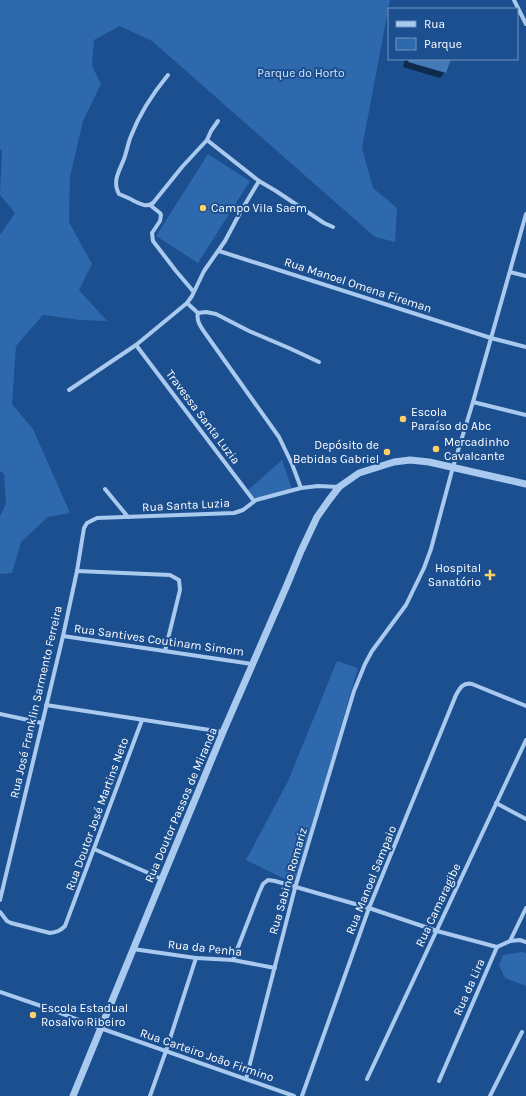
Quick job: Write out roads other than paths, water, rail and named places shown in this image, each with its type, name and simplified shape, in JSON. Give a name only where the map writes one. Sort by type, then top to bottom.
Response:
[{"type":"street","points":[[514,0],[526,24]]},
{"type":"street","points":[[168,75],[136,124],[115,182],[117,192],[119,194],[142,205],[150,205],[160,213],[160,221],[152,233],[153,241],[193,292]]},
{"type":"street","points":[[150,205],[157,199],[182,167],[207,140],[218,121]]},
{"type":"street","points":[[207,140],[259,181],[332,227]]},
{"type":"street","points":[[69,390],[136,345],[186,303],[192,296],[204,271],[225,241],[240,211],[259,181]]},
{"type":"street","name":"Rua Sabino Romariz","points":[[246,1079],[295,888],[354,691],[372,651],[406,605],[432,549],[453,467],[526,214]]},
{"type":"street","name":"Rua Manoel Omena Fireman","points":[[219,251],[491,338],[526,347]]},
{"type":"street","points":[[510,272],[526,276]]},
{"type":"street","points":[[186,303],[198,313],[206,312],[216,314],[249,331],[318,362]]},
{"type":"street","points":[[198,313],[197,316],[199,323],[205,333],[279,437],[292,464],[301,488]]},
{"type":"street","name":"Travessa Santa Luzia","points":[[136,345],[254,501]]},
{"type":"street","points":[[473,402],[526,415]]},
{"type":"street","name":"Rua Doutor Passos de Miranda","points":[[73,1096],[252,664],[301,551],[323,507],[339,488],[359,473],[394,462],[410,460],[429,462],[526,484]]},
{"type":"street","name":"Rua Santa Luzia","points":[[101,518],[234,513],[243,510],[254,501],[301,488],[318,486],[339,488]]},
{"type":"street","points":[[105,489],[128,517]]},
{"type":"street","name":"Rua José Franklin Sarmento Ferreira","points":[[0,900],[63,636],[77,571],[84,528],[91,520],[101,518]]},
{"type":"street","points":[[77,571],[170,575],[178,580],[180,590],[165,651]]},
{"type":"street","name":"Rua Santives Coutinam Simom","points":[[63,636],[252,664]]},
{"type":"street","name":"Rua Manoel Sampaio","points":[[302,1096],[369,908],[460,688],[468,683],[472,684],[526,706]]},
{"type":"street","points":[[46,705],[224,732]]},
{"type":"street","points":[[0,714],[42,723]]},
{"type":"street","name":"Rua Doutor José Martins Neto","points":[[0,912],[7,921],[11,923],[50,933],[61,930],[65,926],[142,720]]},
{"type":"street","name":"Rua Camaragibe","points":[[368,1079],[526,740]]},
{"type":"street","points":[[496,803],[526,819]]},
{"type":"street","points":[[94,849],[162,879]]},
{"type":"street","points":[[233,960],[261,888],[268,880],[369,908],[437,931],[497,947]]},
{"type":"street","points":[[510,941],[526,908]]},
{"type":"street","points":[[510,941],[520,940],[526,942]]},
{"type":"street","name":"Rua da Lira","points":[[439,1081],[497,947],[510,941]]},
{"type":"street","name":"Rua da Penha","points":[[133,950],[196,958],[233,960],[274,968]]},
{"type":"street","points":[[150,1096],[196,958]]},
{"type":"street","name":"Rua Carteiro João Firmino","points":[[0,992],[294,1096]]},
{"type":"street","points":[[497,1096],[491,1095],[522,1032]]},
{"type":"place","name":"Campo Vila Saem","points":[[203,208]]},
{"type":"place","name":"Escola Paraíso do Abc","points":[[403,419]]},
{"type":"place","name":"Mercadinho Cavalcante","points":[[436,449]]},
{"type":"place","name":"Depósito de Bebidas Gabriel","points":[[387,452]]},
{"type":"place","name":"Hospital Sanatório","points":[[490,575]]},
{"type":"place","name":"Escola Estadual Rosalvo Ribeiro","points":[[33,1015]]},
{"type":"park label","name":"Parque do Horto","points":[[301,73]]}]
